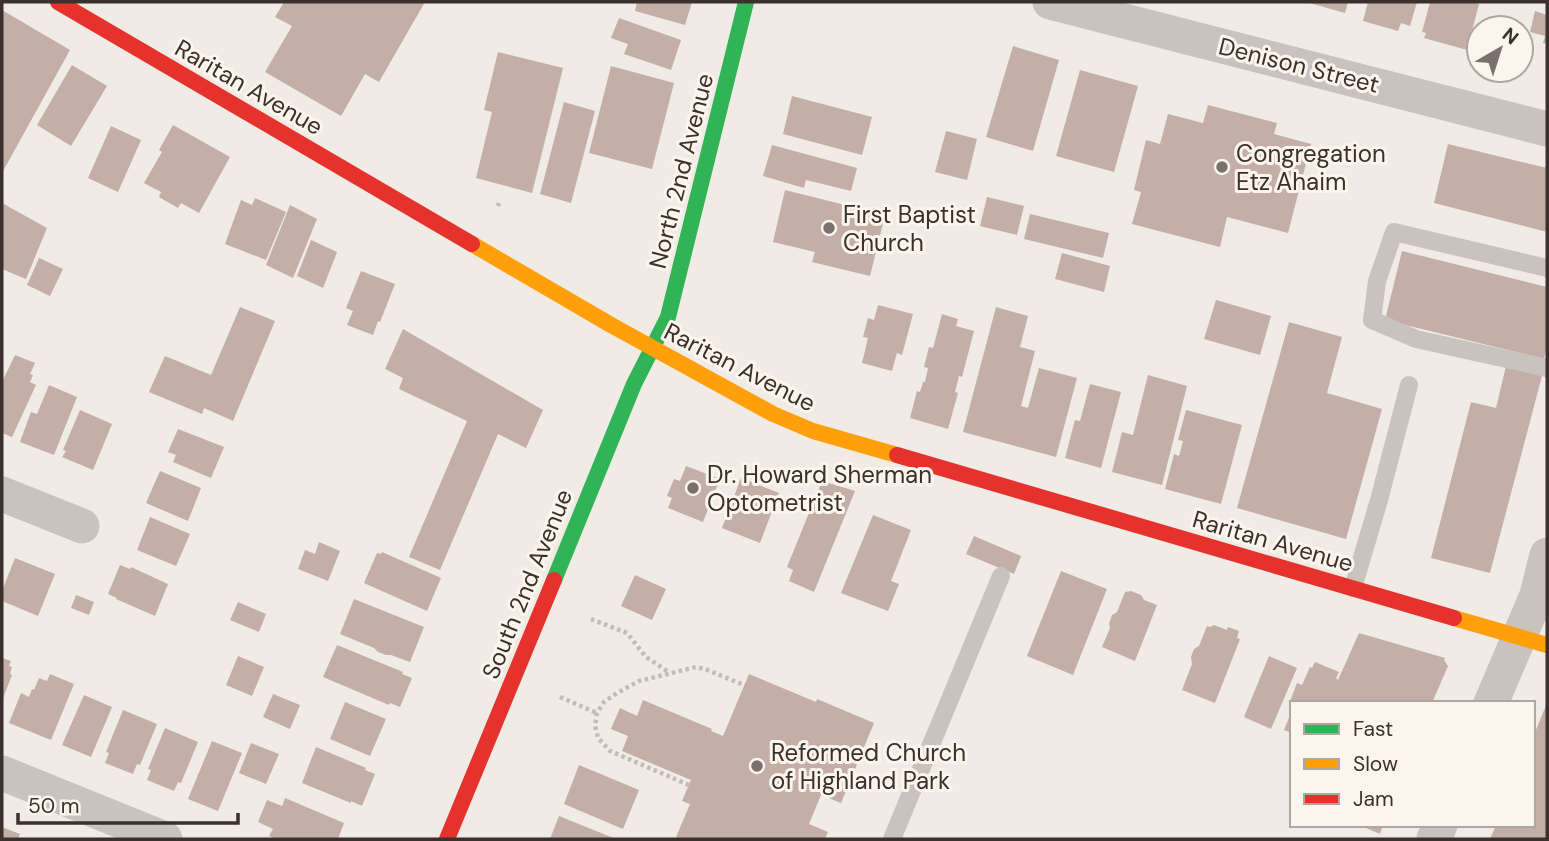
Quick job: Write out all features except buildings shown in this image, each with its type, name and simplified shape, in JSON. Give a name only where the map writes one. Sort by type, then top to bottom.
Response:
[{"type":"main road","name":"Raritan Avenue","points":[[58,2],[576,305],[773,414],[813,430],[1533,640]]},
{"type":"main road","name":"North 2nd Avenue","points":[[652,347],[668,317],[746,2]]},
{"type":"main road","name":"South 2nd Avenue","points":[[447,839],[629,396],[652,347]]},
{"type":"street","name":"Denison Street","points":[[1050,2],[1547,129]]},
{"type":"street","points":[[2,494],[82,526]]},
{"type":"street","points":[[1492,701],[1533,640],[1537,595],[1547,555]]},
{"type":"street","points":[[2,773],[165,839]]},
{"type":"lane","points":[[1547,268],[1394,232],[1377,281],[1372,320],[1416,339],[1547,368]]},
{"type":"lane","points":[[1353,588],[1409,385]]},
{"type":"lane","points":[[892,839],[1001,576]]},
{"type":"path","points":[[591,619],[627,633],[646,657],[670,673]]},
{"type":"path","points":[[689,785],[610,751],[598,738],[595,726],[597,713],[604,702],[639,681],[696,667],[744,685]]},
{"type":"path","points":[[560,697],[597,713]]},
{"type":"traffic: fast","points":[[554,580],[634,384],[668,317],[746,2]]},
{"type":"traffic: slow","points":[[472,244],[611,325],[773,414],[813,431],[897,455]]},
{"type":"traffic: slow","points":[[1454,618],[1547,645]]},
{"type":"traffic: jam","points":[[58,2],[472,244]]},
{"type":"traffic: jam","points":[[897,455],[1454,618]]},
{"type":"traffic: jam","points":[[447,839],[554,580]]},
{"type":"place","name":"Congregation Etz Ahaim","points":[[1222,167]]},
{"type":"place","name":"First Baptist Church","points":[[829,228]]},
{"type":"place","name":"Dr. Howard Sherman Optometrist","points":[[693,488]]},
{"type":"place","name":"Reformed Church of Highland Park","points":[[757,766]]}]
